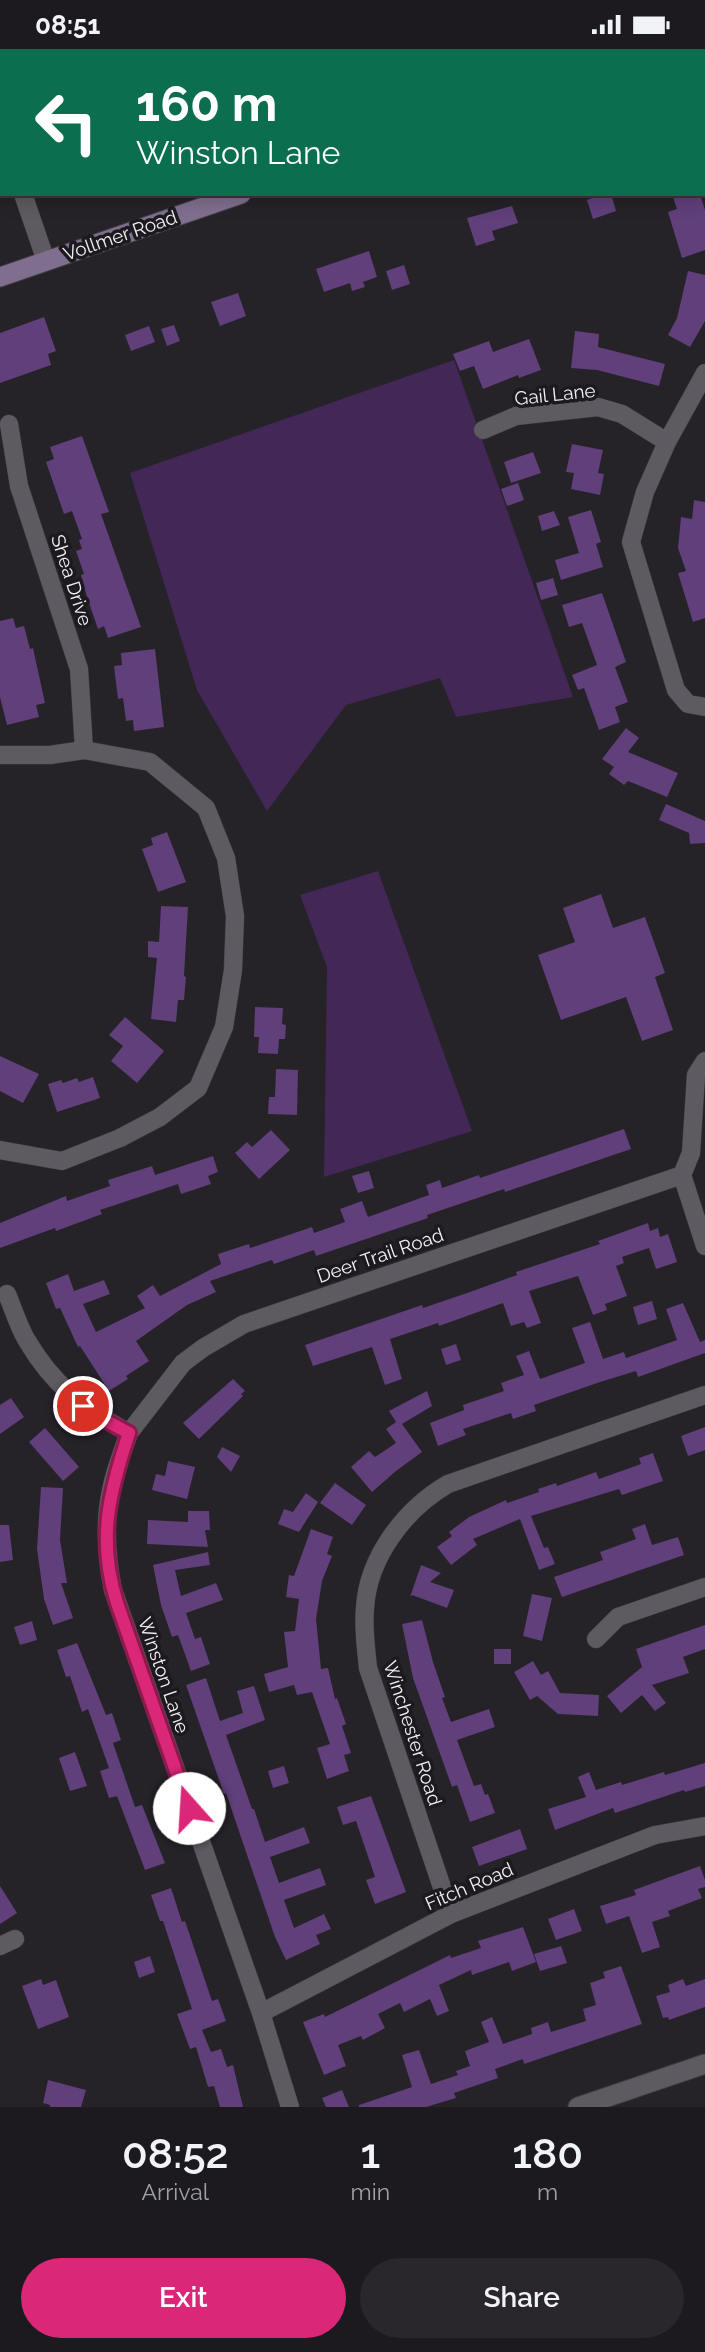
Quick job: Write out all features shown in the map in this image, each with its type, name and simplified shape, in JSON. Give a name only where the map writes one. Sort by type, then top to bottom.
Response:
[{"type":"main road","name":"Vollmer Road","points":[[0,277],[235,196]]},
{"type":"street","points":[[24,196],[46,261]]},
{"type":"street","points":[[697,705],[676,690],[631,542],[645,492],[667,442],[705,373]]},
{"type":"street","name":"Gail Lane","points":[[483,430],[516,416],[598,407],[622,414],[667,442]]},
{"type":"street","name":"Shea Drive","points":[[9,423],[19,486],[79,669],[84,750]]},
{"type":"street","points":[[0,755],[50,755],[84,750],[150,762],[206,808],[226,858],[235,916],[233,970],[224,1027],[198,1088],[160,1117],[120,1138],[62,1161],[0,1150]]},
{"type":"street","points":[[700,1068],[691,1153],[682,1175],[705,1246]]},
{"type":"street","name":"Deer Trail Road","points":[[129,1433],[183,1363],[203,1347],[244,1324],[682,1175]]},
{"type":"street","points":[[7,1294],[25,1338],[49,1372],[97,1416],[129,1433]]},
{"type":"street","name":"Winchester Road","points":[[451,1914],[368,1668],[365,1606],[373,1572],[407,1516],[448,1484],[705,1395]]},
{"type":"street","name":"Winston Lane","points":[[129,1433],[112,1486],[107,1531],[107,1555],[113,1590],[261,2013],[290,2107]]},
{"type":"street","points":[[596,1639],[618,1617],[705,1587]]},
{"type":"street","name":"Fitch Road","points":[[261,2013],[451,1914],[655,1835],[705,1826]]},
{"type":"street","points":[[578,2107],[705,2064]]},
{"type":"shaded area","points":[[454,360],[573,697],[456,717],[440,678],[346,705],[267,811],[197,690],[130,473]]},
{"type":"shaded area","points":[[378,871],[472,1131],[324,1177],[327,967],[300,895]]},
{"type":"building","points":[[598,196],[612,196],[616,211],[593,219],[587,200]]},
{"type":"building","points":[[673,196],[701,196],[705,210],[705,250],[682,258],[668,212],[677,209]]},
{"type":"building","points":[[512,206],[518,223],[492,231],[495,240],[476,246],[467,218]]},
{"type":"building","points":[[369,251],[377,277],[363,282],[365,287],[352,291],[350,283],[324,292],[316,269]]},
{"type":"building","points":[[404,265],[410,284],[392,290],[386,271]]},
{"type":"building","points":[[688,271],[705,275],[705,321],[690,347],[668,335],[677,318]]},
{"type":"building","points":[[238,293],[246,316],[220,326],[211,302]]},
{"type":"building","points":[[44,317],[56,351],[48,354],[51,365],[0,383],[0,333]]},
{"type":"building","points":[[174,325],[180,341],[167,346],[161,329]]},
{"type":"building","points":[[149,326],[155,342],[131,351],[125,335]]},
{"type":"building","points":[[575,331],[599,334],[598,347],[665,364],[659,386],[597,370],[571,368]]},
{"type":"building","points":[[529,339],[541,370],[519,378],[518,375],[483,389],[474,366],[460,371],[453,354],[489,341],[493,352]]},
{"type":"building","points":[[82,436],[109,512],[101,514],[141,627],[108,638],[104,626],[98,629],[81,575],[84,574],[76,551],[82,549],[79,540],[82,539],[72,511],[64,514],[46,462],[54,459],[50,447]]},
{"type":"building","points":[[572,444],[603,450],[598,473],[604,474],[600,495],[571,489],[574,473],[566,472]]},
{"type":"building","points":[[533,452],[541,473],[511,483],[504,462]]},
{"type":"building","points":[[518,483],[524,500],[507,506],[501,489]]},
{"type":"building","points":[[694,500],[705,502],[705,618],[693,622],[678,573],[686,571],[678,548],[681,517],[692,519]]},
{"type":"building","points":[[591,510],[601,542],[596,544],[603,567],[561,580],[555,560],[579,553],[568,517]]},
{"type":"building","points":[[554,511],[560,525],[542,531],[538,516]]},
{"type":"building","points":[[553,578],[558,595],[541,600],[536,583]]},
{"type":"building","points":[[602,593],[626,662],[615,667],[628,702],[615,707],[620,722],[599,730],[584,688],[578,690],[572,675],[597,665],[582,623],[569,627],[562,605]]},
{"type":"building","points":[[13,618],[16,628],[24,626],[30,649],[33,648],[45,703],[36,705],[39,717],[7,725],[0,697],[0,621]]},
{"type":"building","points":[[155,649],[164,727],[134,731],[133,720],[126,721],[123,698],[118,699],[114,666],[122,665],[121,653]]},
{"type":"building","points":[[626,728],[639,738],[628,752],[678,773],[667,797],[628,781],[624,785],[609,774],[614,767],[602,759]]},
{"type":"building","points":[[666,804],[705,821],[705,843],[690,844],[689,833],[659,820]]},
{"type":"building","points":[[167,832],[186,882],[158,892],[142,849],[153,845],[151,838]]},
{"type":"building","points":[[601,894],[613,928],[645,917],[665,973],[655,977],[673,1030],[642,1041],[626,997],[561,1020],[538,955],[575,942],[563,908]]},
{"type":"building","points":[[161,906],[188,907],[184,1000],[178,1000],[176,1022],[151,1019],[157,958],[148,957],[148,941],[159,942]]},
{"type":"building","points":[[255,1007],[283,1008],[285,1039],[279,1039],[278,1054],[258,1053],[259,1037],[254,1037]]},
{"type":"building","points":[[125,1017],[164,1051],[137,1083],[111,1061],[123,1046],[109,1035]]},
{"type":"building","points":[[0,1056],[39,1074],[23,1103],[0,1091]]},
{"type":"building","points":[[276,1069],[298,1070],[297,1115],[268,1114],[269,1097],[275,1097]]},
{"type":"building","points":[[93,1077],[100,1098],[57,1112],[48,1084],[77,1078],[79,1082]]},
{"type":"building","points":[[624,1129],[631,1149],[505,1192],[504,1189],[427,1215],[428,1218],[316,1256],[314,1250],[274,1264],[272,1260],[210,1281],[216,1292],[187,1305],[136,1341],[149,1361],[109,1391],[80,1346],[78,1347],[60,1308],[56,1309],[46,1283],[68,1274],[74,1291],[104,1280],[110,1294],[83,1304],[96,1332],[145,1308],[137,1296],[153,1285],[160,1296],[221,1264],[218,1254],[249,1244],[250,1248],[312,1227],[314,1233],[345,1222],[340,1209],[362,1201],[368,1217],[429,1195],[426,1185],[440,1180],[442,1188],[479,1175],[480,1178]]},
{"type":"building","points":[[271,1130],[290,1150],[259,1179],[235,1153],[247,1142],[252,1147]]},
{"type":"building","points":[[213,1156],[218,1172],[208,1176],[211,1184],[181,1194],[178,1184],[100,1210],[102,1214],[56,1231],[55,1228],[0,1248],[0,1223],[66,1196],[67,1201],[110,1186],[108,1180],[152,1166],[155,1175]]},
{"type":"building","points":[[369,1171],[374,1188],[358,1193],[352,1176]]},
{"type":"building","points":[[648,1223],[650,1231],[658,1228],[660,1237],[668,1234],[677,1262],[656,1269],[649,1248],[622,1257],[624,1263],[616,1266],[627,1296],[605,1304],[607,1310],[593,1315],[578,1276],[529,1291],[541,1323],[527,1328],[524,1322],[511,1326],[503,1303],[439,1326],[438,1323],[390,1339],[402,1379],[385,1385],[372,1347],[313,1366],[305,1345],[422,1305],[423,1308],[470,1292],[517,1275],[516,1272],[600,1244],[598,1241]]},
{"type":"building","points":[[652,1301],[657,1319],[638,1325],[633,1307]]},
{"type":"building","points":[[683,1303],[700,1342],[705,1340],[705,1353],[638,1377],[636,1371],[600,1382],[534,1405],[536,1411],[513,1419],[511,1413],[463,1429],[466,1435],[438,1446],[430,1423],[464,1410],[463,1405],[504,1391],[501,1383],[524,1375],[516,1356],[529,1351],[540,1379],[585,1363],[572,1328],[590,1322],[603,1359],[624,1352],[626,1358],[677,1340],[666,1309]]},
{"type":"building","points":[[456,1344],[461,1360],[446,1365],[441,1349]]},
{"type":"building","points":[[233,1379],[245,1391],[241,1394],[243,1396],[199,1439],[183,1423]]},
{"type":"building","points":[[427,1391],[432,1406],[402,1424],[422,1452],[372,1492],[351,1467],[369,1451],[375,1457],[396,1443],[386,1429],[396,1422],[389,1411]]},
{"type":"building","points":[[11,1398],[24,1417],[0,1434],[0,1405]]},
{"type":"building","points":[[705,1427],[705,1450],[688,1456],[681,1436]]},
{"type":"building","points":[[45,1428],[79,1467],[63,1481],[29,1442]]},
{"type":"building","points":[[222,1447],[240,1456],[231,1472],[217,1457]]},
{"type":"building","points":[[653,1453],[663,1481],[622,1495],[619,1489],[531,1516],[544,1548],[548,1547],[555,1564],[539,1570],[520,1519],[473,1539],[477,1545],[451,1565],[437,1547],[452,1536],[449,1532],[469,1517],[506,1500],[507,1503],[539,1492],[538,1489],[556,1483],[557,1486],[596,1472],[599,1479],[641,1464],[639,1458]]},
{"type":"building","points":[[168,1461],[195,1467],[187,1499],[152,1490],[156,1474],[165,1476]]},
{"type":"building","points":[[335,1483],[366,1505],[352,1525],[320,1503]]},
{"type":"building","points":[[41,1487],[63,1488],[60,1540],[67,1583],[61,1583],[73,1618],[53,1625],[44,1599],[37,1549]]},
{"type":"building","points":[[306,1493],[318,1502],[299,1532],[278,1524],[284,1509],[293,1512]]},
{"type":"building","points":[[188,1511],[209,1511],[210,1530],[205,1530],[208,1547],[147,1544],[148,1520],[188,1522]]},
{"type":"building","points":[[645,1524],[652,1545],[678,1537],[684,1555],[562,1597],[554,1577],[603,1560],[600,1552],[636,1539],[632,1529]]},
{"type":"building","points":[[0,1525],[9,1525],[13,1560],[0,1562]]},
{"type":"building","points":[[311,1529],[333,1537],[327,1554],[332,1556],[322,1581],[316,1619],[321,1669],[328,1668],[335,1699],[337,1698],[346,1724],[342,1726],[351,1753],[344,1755],[349,1771],[327,1779],[317,1748],[330,1744],[312,1692],[297,1695],[294,1685],[269,1692],[264,1674],[288,1667],[284,1632],[295,1631],[299,1599],[286,1597],[289,1575],[294,1576]]},
{"type":"building","points":[[208,1552],[210,1565],[175,1570],[181,1596],[216,1583],[223,1600],[186,1613],[195,1639],[201,1637],[210,1664],[191,1671],[178,1635],[172,1637],[161,1605],[153,1565]]},
{"type":"building","points":[[421,1565],[441,1573],[430,1582],[454,1590],[447,1608],[412,1595],[410,1597]]},
{"type":"building","points":[[532,1594],[552,1598],[542,1641],[523,1636]]},
{"type":"building","points":[[422,1620],[451,1722],[489,1709],[495,1727],[457,1740],[474,1786],[481,1784],[495,1813],[470,1822],[457,1785],[452,1787],[413,1678],[402,1624]]},
{"type":"building","points":[[32,1621],[37,1640],[20,1645],[14,1627]]},
{"type":"building","points":[[705,1625],[705,1649],[683,1657],[689,1673],[652,1685],[666,1703],[655,1711],[642,1695],[621,1713],[607,1696],[642,1667],[636,1649]]},
{"type":"building","points":[[77,1643],[106,1715],[112,1713],[121,1740],[113,1743],[135,1807],[142,1805],[165,1863],[145,1870],[117,1796],[109,1798],[100,1771],[109,1768],[88,1709],[82,1712],[70,1676],[66,1677],[57,1650]]},
{"type":"building","points":[[494,1649],[511,1649],[511,1664],[494,1664]]},
{"type":"building","points":[[533,1661],[541,1675],[548,1671],[560,1693],[599,1695],[598,1716],[558,1714],[537,1696],[530,1700],[514,1672]]},
{"type":"building","points":[[206,1678],[220,1721],[243,1713],[237,1691],[254,1686],[265,1720],[226,1735],[265,1842],[304,1827],[310,1843],[270,1857],[279,1883],[320,1868],[326,1885],[284,1900],[294,1928],[324,1914],[331,1929],[316,1935],[320,1944],[286,1960],[275,1937],[186,1685]]},
{"type":"building","points":[[75,1752],[87,1786],[70,1791],[59,1758]]},
{"type":"building","points":[[705,1763],[705,1786],[685,1792],[684,1790],[615,1813],[613,1808],[555,1830],[548,1809],[586,1797],[578,1777],[589,1772],[596,1790]]},
{"type":"building","points":[[284,1766],[289,1783],[273,1788],[268,1771]]},
{"type":"building","points":[[371,1796],[406,1892],[375,1904],[366,1880],[375,1877],[356,1821],[343,1825],[337,1807]]},
{"type":"building","points":[[520,1829],[527,1849],[479,1866],[472,1847]]},
{"type":"building","points":[[700,1866],[705,1880],[705,1887],[698,1889],[702,1898],[668,1911],[670,1916],[652,1922],[660,1947],[642,1953],[629,1916],[606,1924],[600,1906],[636,1895],[634,1890]]},
{"type":"building","points":[[0,1886],[17,1913],[0,1924]]},
{"type":"building","points":[[171,1888],[212,2001],[218,1999],[226,2021],[202,2030],[211,2052],[221,2049],[227,2067],[233,2065],[243,2107],[220,2107],[214,2086],[208,2087],[196,2047],[190,2049],[177,2014],[192,2009],[163,1921],[160,1921],[151,1895]]},
{"type":"building","points":[[574,1909],[582,1931],[556,1940],[548,1919]]},
{"type":"building","points":[[523,1927],[536,1962],[512,1971],[509,1962],[472,1975],[471,1970],[439,1985],[449,2011],[437,2016],[430,1999],[404,2012],[400,2003],[378,2014],[385,2028],[363,2040],[361,2036],[338,2045],[346,2066],[324,2075],[303,2022],[324,2014],[325,2017],[450,1955],[451,1958],[481,1948],[478,1941]]},
{"type":"building","points":[[561,1946],[567,1963],[540,1971],[534,1954]]},
{"type":"building","points":[[150,1956],[155,1972],[139,1978],[134,1962]]},
{"type":"building","points":[[621,1966],[642,2024],[524,2064],[523,2059],[495,2069],[498,2078],[454,2093],[456,2098],[426,2107],[359,2107],[412,2087],[402,2055],[419,2050],[431,2084],[458,2075],[456,2071],[470,2066],[465,2051],[489,2042],[481,2022],[492,2017],[503,2044],[532,2034],[531,2028],[548,2022],[551,2032],[586,2021],[583,2009],[596,2005],[590,1983],[605,1978],[603,1972]]},
{"type":"building","points":[[41,1979],[43,1985],[56,1980],[69,2017],[38,2029],[22,1986]]},
{"type":"building","points":[[683,1979],[686,1986],[705,1979],[705,2007],[669,2020],[668,2017],[663,2018],[656,1996],[670,1992],[668,1985]]},
{"type":"building","points":[[48,2080],[86,2090],[81,2107],[50,2107],[43,2103]]},
{"type":"building","points":[[342,2090],[349,2107],[326,2107],[322,2098]]},
{"type":"route","points":[[83,1406],[129,1433],[112,1486],[107,1531],[110,1578],[189,1808]]}]
